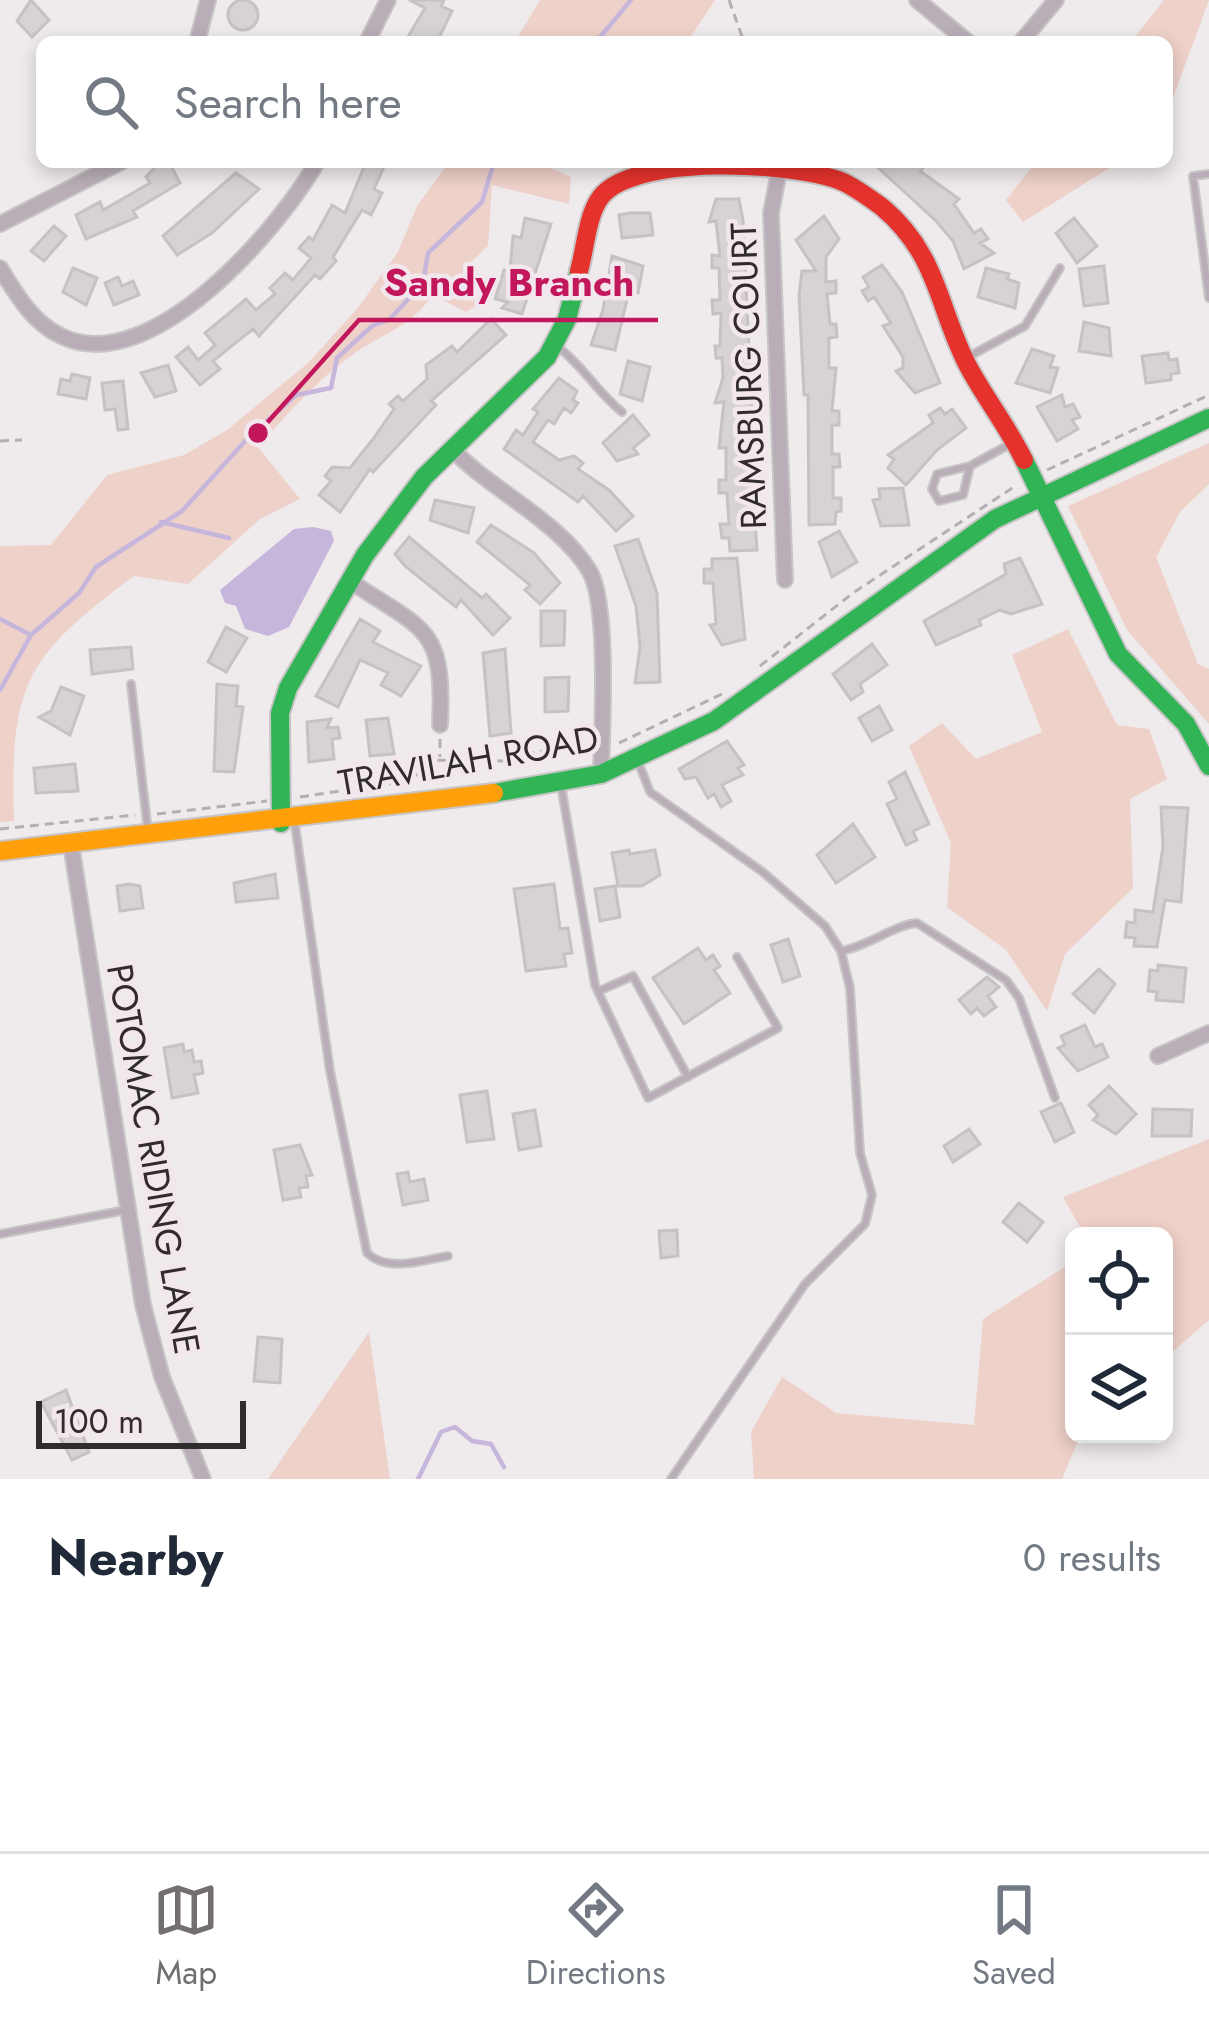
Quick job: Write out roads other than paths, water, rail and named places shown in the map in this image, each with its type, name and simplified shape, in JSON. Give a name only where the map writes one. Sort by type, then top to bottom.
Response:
[{"type":"street","points":[[199,36],[208,0]]},
{"type":"street","points":[[370,36],[388,0]]},
{"type":"street","points":[[917,0],[961,36]]},
{"type":"street","points":[[1026,36],[1056,0]]},
{"type":"street","points":[[0,224],[109,168]]},
{"type":"street","points":[[0,268],[22,304],[60,336],[108,344],[145,335],[256,247],[313,168]]},
{"type":"street","points":[[288,822],[280,799],[277,749],[288,688],[365,555],[452,449],[555,345],[567,319],[598,200],[619,181],[672,168]]},
{"type":"street","points":[[702,168],[779,171],[841,181],[883,208],[922,254],[948,306],[964,359],[1015,442],[1118,654],[1186,724],[1209,766]]},
{"type":"street","name":"RAMSBURG COURT","points":[[779,171],[771,213],[785,580]]},
{"type":"street","name":"TRAVILAH ROAD","points":[[0,850],[288,822],[602,774],[714,721],[1035,487],[1209,418]]},
{"type":"street","points":[[452,449],[477,476],[553,532],[588,569],[603,679],[602,774]]},
{"type":"street","points":[[352,582],[419,626],[437,652],[442,667],[440,725]]},
{"type":"street","name":"POTOMAC RIDING LANE","points":[[71,844],[126,1210],[162,1377],[203,1479]]},
{"type":"street","points":[[1158,1056],[1209,1034]]},
{"type":"lane","points":[[1209,174],[1193,176],[1209,298]]},
{"type":"lane","points":[[1198,210],[1209,209]]},
{"type":"lane","points":[[964,359],[1025,326],[1060,268]]},
{"type":"lane","points":[[555,345],[584,367],[599,394],[622,412]]},
{"type":"lane","points":[[970,466],[959,499],[946,503],[934,496],[937,474],[970,466],[1015,442]]},
{"type":"lane","points":[[131,684],[148,836]]},
{"type":"lane","points":[[637,761],[650,791],[764,873],[825,926],[841,951],[850,988],[860,1153],[872,1195],[865,1223],[805,1283],[671,1479]]},
{"type":"lane","points":[[560,782],[598,992],[648,1098],[778,1028],[737,957]]},
{"type":"lane","points":[[288,822],[367,1253],[374,1260],[404,1264],[448,1256]]},
{"type":"lane","points":[[841,951],[877,943],[901,926],[917,923],[997,971],[1019,998],[1055,1098]]},
{"type":"lane","points":[[598,992],[633,976],[688,1077]]},
{"type":"lane","points":[[0,1234],[126,1210]]},
{"type":"waterway","points":[[601,36],[631,0]]},
{"type":"waterway","points":[[0,690],[31,635],[79,593],[96,567],[182,511],[247,439],[296,395],[331,388],[337,358],[372,326],[390,319],[423,283],[428,253],[482,202],[492,168]]},
{"type":"waterway","points":[[161,522],[229,538]]},
{"type":"waterway","points":[[0,619],[31,635]]},
{"type":"waterway","points":[[418,1479],[441,1432],[455,1427],[472,1441],[491,1444],[504,1467]]},
{"type":"place","name":"Sandy Branch","points":[[258,433]]}]
